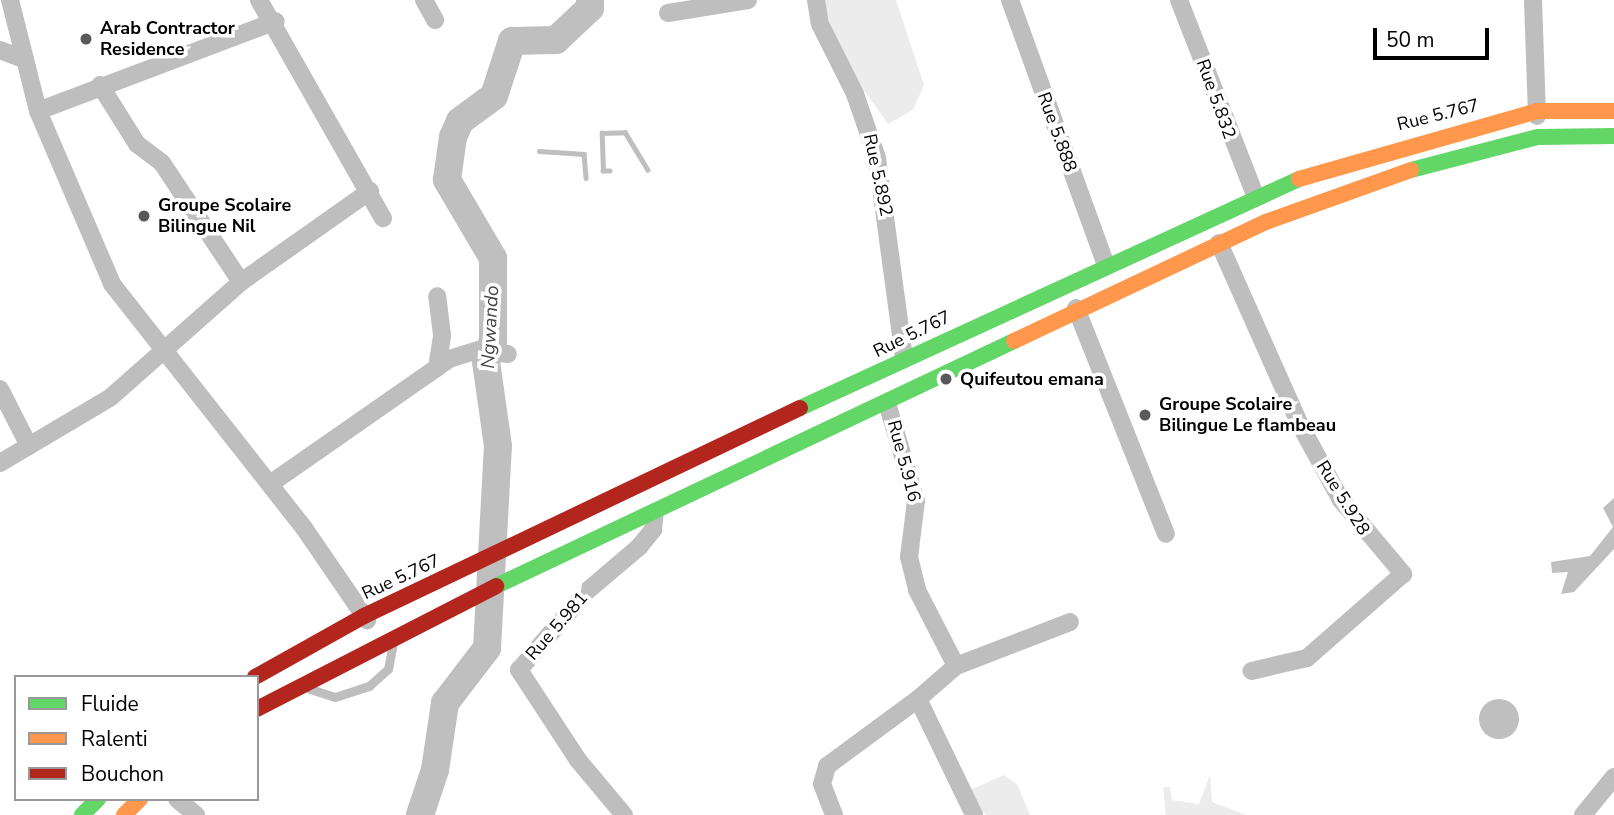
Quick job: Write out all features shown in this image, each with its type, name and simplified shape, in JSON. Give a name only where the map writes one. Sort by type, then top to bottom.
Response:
[{"type":"highway","name":"Rue 5.767","points":[[259,675],[364,616],[1105,263],[1256,197],[1401,144],[1537,111],[1614,111]]},
{"type":"highway","points":[[259,708],[378,642],[887,403],[1076,309],[1219,243],[1406,169],[1538,137],[1614,136]]},
{"type":"highway","points":[[82,815],[96,801]]},
{"type":"highway","points":[[124,815],[138,801]]},
{"type":"street","points":[[10,0],[20,58],[38,111],[112,284],[162,353],[270,484],[364,616],[378,642]]},
{"type":"street","points":[[259,0],[276,20],[383,218]]},
{"type":"street","points":[[424,0],[435,20]]},
{"type":"street","points":[[668,13],[748,0]]},
{"type":"street","name":"Rue 5.892","points":[[816,0],[820,24],[855,93],[877,158],[904,359]]},
{"type":"street","name":"Rue 5.888","points":[[1010,0],[1105,263]]},
{"type":"street","name":"Rue 5.832","points":[[1179,0],[1256,197]]},
{"type":"street","points":[[1533,0],[1538,137]]},
{"type":"street","points":[[38,111],[100,85],[276,20]]},
{"type":"street","points":[[0,50],[20,58]]},
{"type":"street","points":[[100,85],[137,144],[162,163],[241,282]]},
{"type":"street","points":[[0,463],[111,397],[241,282],[370,191]]},
{"type":"street","name":"Rue 5.928","points":[[1219,243],[1299,423],[1341,499],[1403,575],[1307,657],[1251,671]]},
{"type":"street","points":[[437,296],[442,335],[437,368]]},
{"type":"street","points":[[1076,309],[1166,534]]},
{"type":"street","points":[[270,484],[437,368],[479,349],[508,354]]},
{"type":"street","points":[[0,389],[29,446]]},
{"type":"street","name":"Rue 5.916","points":[[887,403],[916,501],[909,557],[917,590],[957,666]]},
{"type":"street","name":"Rue 5.981","points":[[624,815],[570,749],[519,670],[586,592],[639,547],[653,530],[655,512]]},
{"type":"street","points":[[834,815],[822,784],[827,766],[918,699],[957,666],[1070,622]]},
{"type":"street","points":[[918,699],[974,815]]},
{"type":"street","points":[[1583,815],[1614,777]]},
{"type":"street","points":[[179,801],[195,815]]},
{"type":"lane","points":[[301,683],[323,697],[369,686],[388,669],[395,634]]},
{"type":"shaded area","points":[[822,0],[896,0],[924,85],[913,110],[888,124],[842,60]]},
{"type":"shaded area","points":[[1614,498],[1614,549],[1574,592],[1561,594],[1568,572],[1552,573],[1551,562],[1590,556],[1613,527],[1603,508]]},
{"type":"shaded area","points":[[1499,699],[1513,705],[1519,719],[1513,733],[1499,739],[1485,733],[1479,719],[1485,705]]},
{"type":"shaded area","points":[[1004,775],[1017,784],[1030,815],[987,815],[978,808],[968,791]]},
{"type":"shaded area","points":[[1210,775],[1212,802],[1246,815],[1166,815],[1163,787],[1170,787],[1172,800],[1199,804]]},
{"type":"waterway","name":"Ngwando","points":[[420,815],[435,770],[445,703],[487,648],[498,446],[486,362],[493,340],[493,258],[447,180],[453,137],[460,121],[494,96],[512,41],[556,40],[590,8],[590,0]]},
{"type":"waterway","points":[[610,171],[603,171],[602,133],[625,132],[648,170]]},
{"type":"waterway","points":[[539,151],[584,154],[586,178]]},
{"type":"traffic: fast","points":[[1411,170],[1538,137],[1614,136]]},
{"type":"traffic: fast","points":[[800,408],[1299,179]]},
{"type":"traffic: fast","points":[[496,586],[1014,341]]},
{"type":"traffic: fast","points":[[82,815],[96,801]]},
{"type":"traffic: slow","points":[[1299,179],[1537,111],[1614,111]]},
{"type":"traffic: slow","points":[[1014,341],[1266,222],[1411,170]]},
{"type":"traffic: slow","points":[[124,815],[138,801]]},
{"type":"traffic: jam","points":[[259,675],[364,616],[800,408]]},
{"type":"traffic: jam","points":[[259,708],[496,586]]},
{"type":"place","name":"Arab Contractor Residence","points":[[86,39]]},
{"type":"place","name":"Groupe Scolaire Bilingue Nil","points":[[144,216]]},
{"type":"place","name":"Quifeutou emana","points":[[946,379]]},
{"type":"place","name":"Groupe Scolaire Bilingue Le flambeau","points":[[1145,415]]}]
